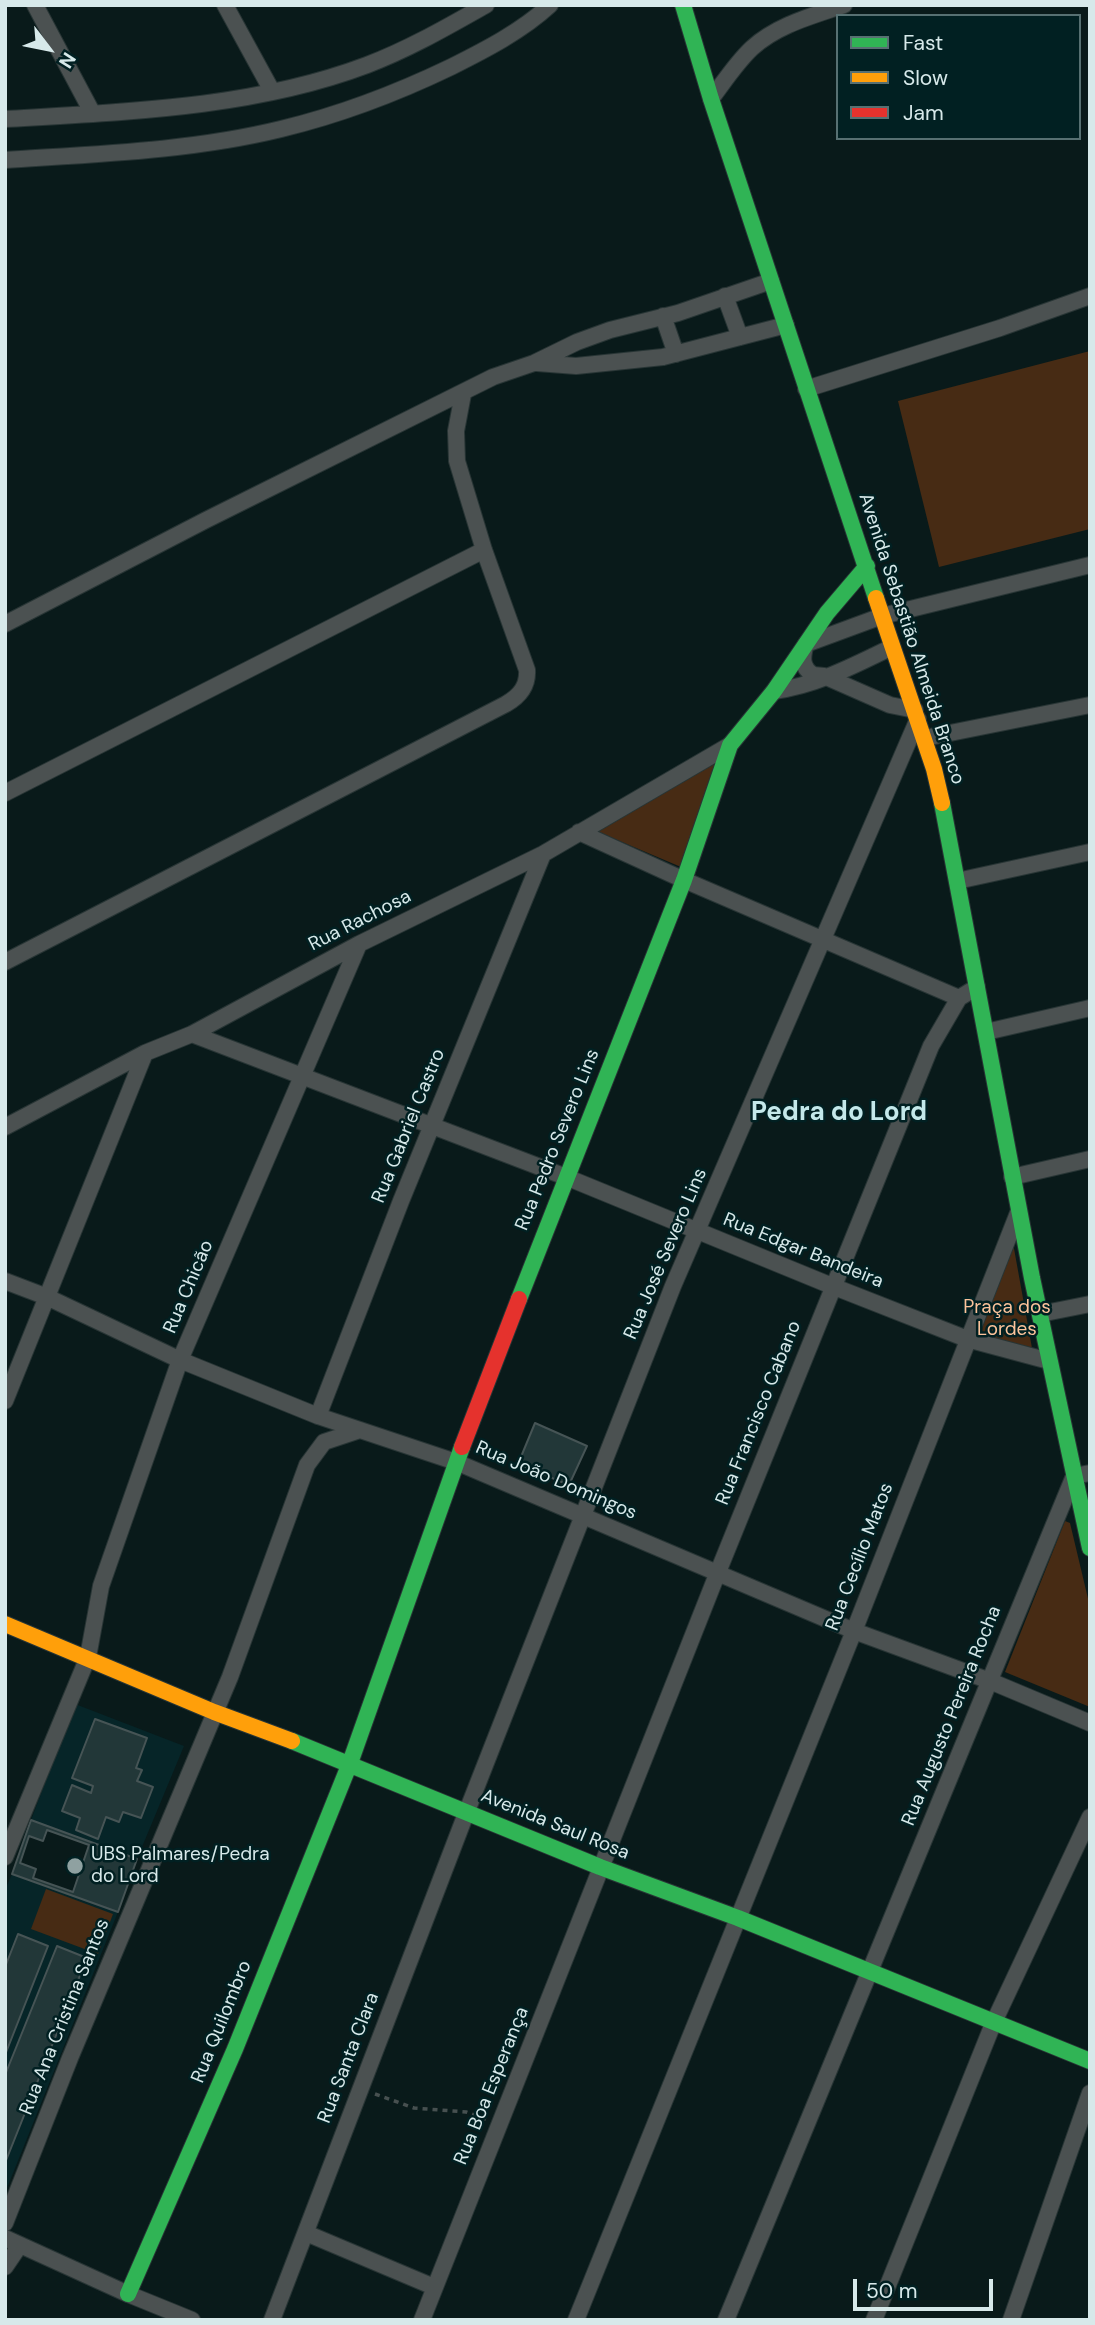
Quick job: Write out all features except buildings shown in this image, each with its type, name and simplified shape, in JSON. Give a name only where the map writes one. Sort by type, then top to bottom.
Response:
[{"type":"street","points":[[35,5],[93,114]]},
{"type":"street","points":[[225,5],[272,91]]},
{"type":"street","points":[[5,119],[93,114],[212,102],[272,91],[367,65],[432,36],[486,5]]},
{"type":"street","points":[[5,160],[159,149],[280,129],[315,119],[436,74],[518,30],[550,5]]},
{"type":"street","name":"Avenida Sebastião Almeida Branco","points":[[683,5],[806,389],[925,738],[957,881],[1049,1361],[1082,1474],[1090,1548]]},
{"type":"street","points":[[711,99],[747,54],[768,36],[784,27],[844,5]]},
{"type":"street","points":[[5,624],[493,377],[534,363],[577,342],[610,330],[771,281]]},
{"type":"street","points":[[725,296],[740,337]]},
{"type":"street","points":[[806,389],[1000,328],[1090,296]]},
{"type":"street","points":[[663,316],[676,354]]},
{"type":"street","points":[[534,363],[576,366],[617,363],[676,354],[786,325]]},
{"type":"street","points":[[5,962],[516,698],[526,684],[528,671],[484,550],[457,461],[456,431],[463,394]]},
{"type":"street","points":[[5,793],[484,550]]},
{"type":"street","points":[[917,715],[824,676],[813,675],[805,668],[802,656],[806,645],[882,615],[1090,565]]},
{"type":"street","name":"Rua Pedro Severo Lins","points":[[349,1763],[456,1462],[684,880],[730,744],[774,691],[827,613],[867,566]]},
{"type":"street","points":[[774,691],[794,688],[892,647]]},
{"type":"street","points":[[925,738],[1090,705]]},
{"type":"street","name":"Rua José Severo Lins","points":[[467,1811],[673,1286],[917,715]]},
{"type":"street","name":"Rua Rachosa","points":[[5,1127],[145,1053],[192,1034],[359,944],[543,854],[730,744]]},
{"type":"street","points":[[579,832],[959,999]]},
{"type":"street","points":[[957,881],[1090,852]]},
{"type":"street","name":"Rua Gabriel Castro","points":[[318,1416],[543,854]]},
{"type":"street","name":"Rua Chicão","points":[[5,1857],[88,1657],[101,1586],[180,1360],[359,944]]},
{"type":"street","name":"Rua Francisco Cabano","points":[[600,1867],[931,1046],[959,999],[977,987]]},
{"type":"street","points":[[986,1032],[1090,1008]]},
{"type":"street","name":"Rua Edgar Bandeira","points":[[192,1034],[566,1177],[967,1339],[1049,1361]]},
{"type":"street","points":[[5,1401],[145,1053]]},
{"type":"street","points":[[1012,1177],[1090,1159]]},
{"type":"street","name":"Rua Cecílio Matos","points":[[576,2320],[1019,1211]]},
{"type":"street","name":"Rua João Domingos","points":[[5,1281],[47,1297],[180,1360],[318,1416],[456,1462],[853,1631],[990,1681],[1090,1723]]},
{"type":"street","points":[[1040,1314],[1090,1304]]},
{"type":"street","points":[[214,1712],[230,1677],[307,1465],[324,1442],[360,1430]]},
{"type":"street","name":"Rua Augusto Pereira Rocha","points":[[726,2320],[990,1681],[1082,1474]]},
{"type":"street","name":"Avenida Saul Rosa","points":[[5,1624],[214,1712],[349,1763],[600,1867],[738,1918],[993,2024],[1090,2061]]},
{"type":"street","name":"Rua Ana Cristina Santos","points":[[5,2223],[70,2058],[214,1712]]},
{"type":"street","name":"Rua Quilombro","points":[[128,2294],[235,2049],[349,1763]]},
{"type":"street","name":"Rua Santa Clara","points":[[272,2320],[467,1811]]},
{"type":"street","points":[[874,2320],[993,2024],[1090,1817]]},
{"type":"street","name":"Rua Boa Esperança","points":[[422,2320],[600,1867]]},
{"type":"street","points":[[1010,2320],[1090,2094]]},
{"type":"street","points":[[306,2233],[435,2287]]},
{"type":"street","points":[[5,2267],[13,2241],[192,2320]]},
{"type":"path","points":[[360,2088],[414,2108],[466,2112],[500,2123]]},
{"type":"shaded area","points":[[75,1704],[184,1746],[137,1859],[31,1820]]},
{"type":"shaded area","points":[[12,1874],[118,1912],[5,2193],[5,1890]]},
{"type":"green space","points":[[1090,351],[1090,529],[939,567],[898,401]]},
{"type":"green space","points":[[717,760],[681,867],[596,831]]},
{"type":"green space","name":"Praça dos Lordes","points":[[1013,1243],[1032,1348],[980,1334]]},
{"type":"green space","points":[[1065,1521],[1070,1523],[1090,1607],[1090,1707],[1005,1672]]},
{"type":"green space","points":[[46,1889],[113,1914],[98,1954],[31,1929]]},
{"type":"traffic: fast","points":[[683,5],[711,99],[876,598]]},
{"type":"traffic: fast","points":[[519,1299],[684,880],[730,745],[774,691],[827,613],[867,566]]},
{"type":"traffic: fast","points":[[942,803],[1032,1278],[1090,1548]]},
{"type":"traffic: fast","points":[[128,2294],[235,2049],[350,1763],[462,1447]]},
{"type":"traffic: fast","points":[[292,1741],[600,1867],[738,1918],[1090,2061]]},
{"type":"traffic: slow","points":[[876,598],[934,769],[942,803]]},
{"type":"traffic: slow","points":[[5,1624],[214,1712],[292,1741]]},
{"type":"traffic: jam","points":[[462,1447],[519,1299]]},
{"type":"place","name":"UBS Palmares/Pedra do Lord","points":[[75,1866]]},
{"type":"district","name":"Pedra do Lord","points":[[839,1113]]}]
